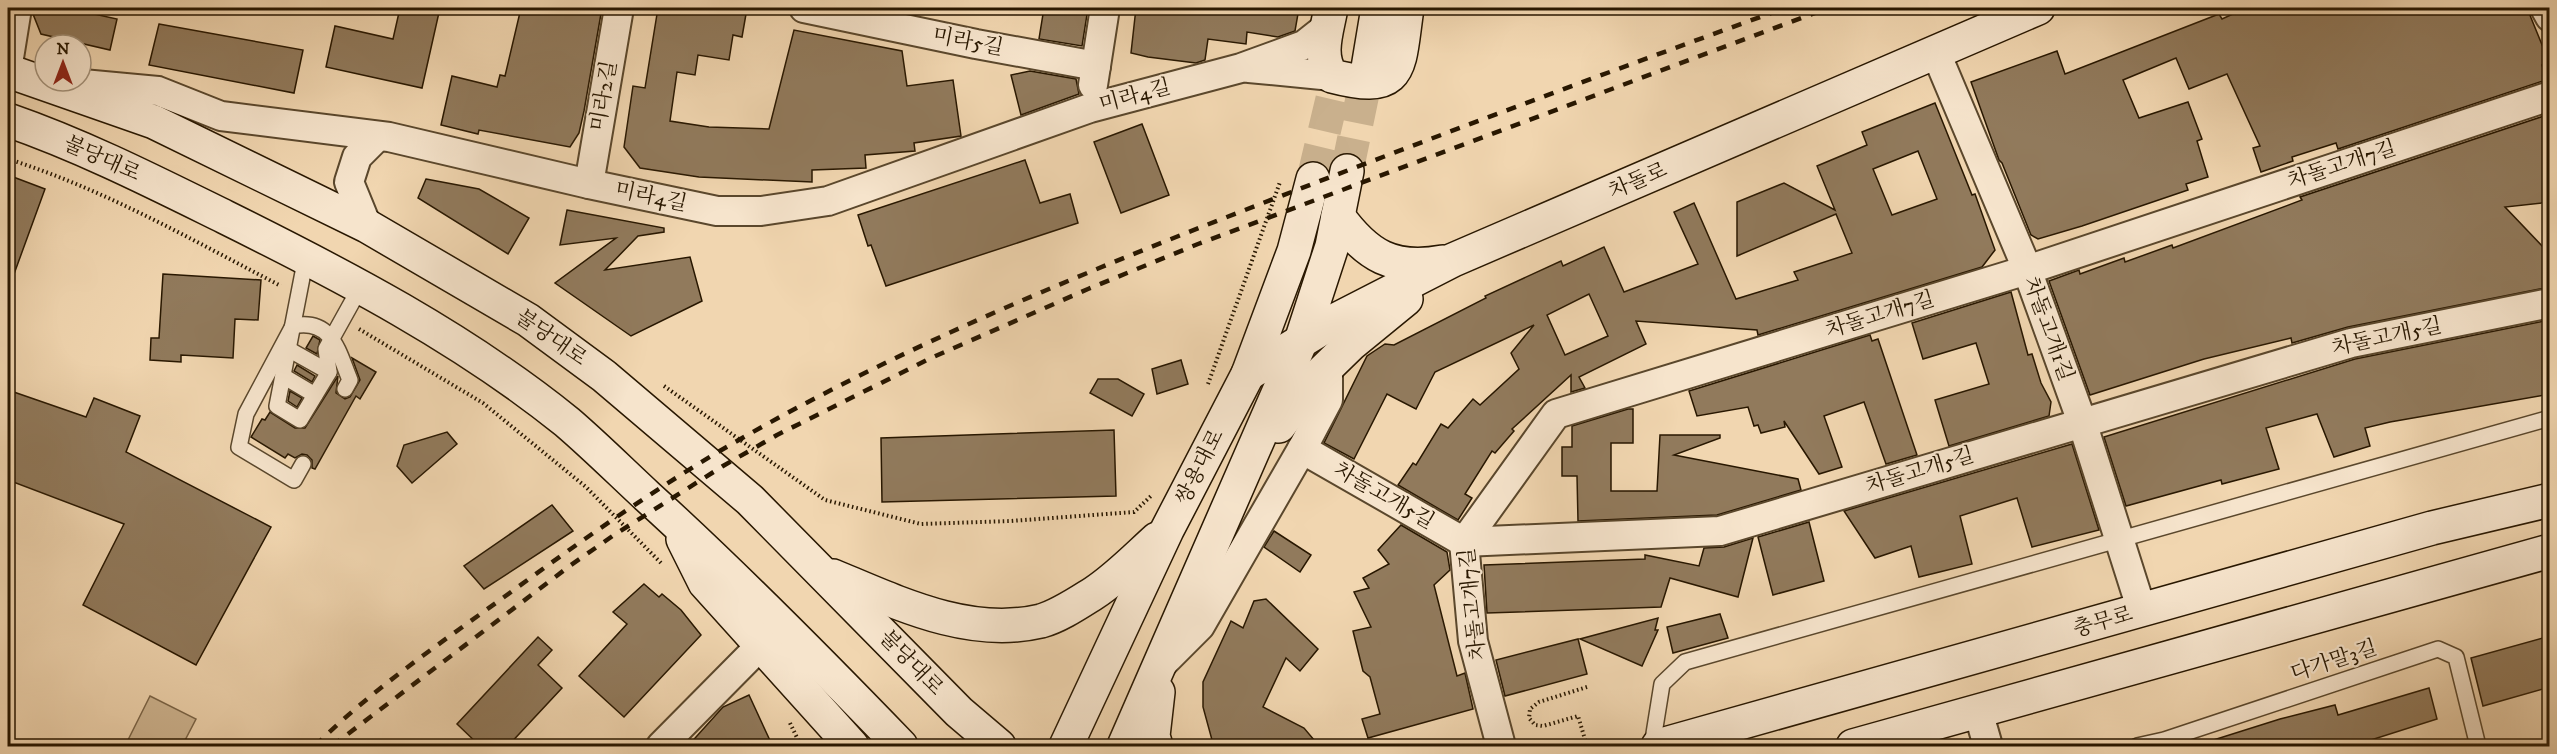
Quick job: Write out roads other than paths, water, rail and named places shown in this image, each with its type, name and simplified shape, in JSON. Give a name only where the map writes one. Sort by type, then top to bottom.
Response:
[{"type":"main road","points":[[1346,72],[1378,8]]},
{"type":"main road","points":[[1336,14],[1323,58],[1325,67],[1374,83],[1386,80],[1397,69],[1407,8]]},
{"type":"main road","name":"차돌로","points":[[1248,374],[1334,321],[1453,260],[2038,8]]},
{"type":"main road","name":"불당대로","points":[[29,75],[154,122],[367,226],[528,320],[604,376],[750,500],[959,712],[999,747]]},
{"type":"main road","name":"불당대로","points":[[8,120],[99,157],[306,257],[361,286],[485,363],[558,416],[672,519],[767,609],[901,747]]},
{"type":"main road","name":"쌍용대로","points":[[1124,747],[1301,341],[1332,246],[1347,171]]},
{"type":"main road","name":"쌍용대로","points":[[1066,747],[1167,530],[1248,374],[1294,251],[1313,179]]},
{"type":"main road","points":[[1338,216],[1364,247],[1386,260],[1419,266],[1453,260]]},
{"type":"main road","points":[[1247,468],[1314,380],[1351,344],[1453,260]]},
{"type":"main road","name":"충무로","points":[[1658,747],[2432,528],[2550,500]]},
{"type":"main road","points":[[672,519],[705,583],[851,746]]},
{"type":"main road","points":[[822,572],[910,608],[966,623],[999,626],[1042,621],[1096,592],[1167,530]]},
{"type":"main road","points":[[1853,747],[2550,552]]},
{"type":"main road","points":[[1156,747],[1153,736],[1161,664]]},
{"type":"street","points":[[17,8],[29,75]]},
{"type":"street","name":"미라2길","points":[[590,184],[620,8]]},
{"type":"street","name":"미라5길","points":[[804,8],[976,44],[1096,66]]},
{"type":"street","points":[[1090,108],[1105,8]]},
{"type":"street","points":[[2545,8],[2550,17]]},
{"type":"street","points":[[1241,68],[1304,45],[1336,14]]},
{"type":"street","name":"차돌고개1길","points":[[1936,52],[2027,270],[2082,422],[2142,611]]},
{"type":"street","points":[[1241,68],[1346,72]]},
{"type":"street","name":"미라4길","points":[[29,75],[158,91],[222,116],[378,136],[717,211],[762,211],[828,201],[1090,108],[1241,68]]},
{"type":"street","name":"차돌고개7길","points":[[1501,747],[1473,641],[1464,542],[1556,414],[2027,270],[2550,96]]},
{"type":"street","points":[[367,226],[350,182],[357,157],[378,136]]},
{"type":"street","name":"차돌고개5길","points":[[1302,449],[1464,542],[1720,531],[2351,343],[2550,303]]},
{"type":"street","points":[[1161,664],[1200,626],[1302,449],[1328,400],[1328,366]]},
{"type":"street","points":[[661,747],[761,645]]},
{"type":"street","points":[[1978,711],[1988,747]]},
{"type":"lane","points":[[306,257],[277,406],[300,420],[329,372],[326,349],[361,286]]},
{"type":"lane","points":[[303,464],[294,480],[239,447],[246,414],[293,326],[307,323],[333,337],[350,380],[345,389]]},
{"type":"lane","points":[[288,349],[329,372]]},
{"type":"lane","points":[[283,376],[315,395]]},
{"type":"lane","points":[[1652,747],[1662,684],[1685,662],[2550,418]]},
{"type":"lane","name":"다가말3길","points":[[2137,747],[2438,649],[2456,657],[2478,747]]},
{"type":"tunnel","points":[[1313,179],[1340,65]]},
{"type":"tunnel","points":[[1347,171],[1367,74]]},
{"type":"railway","points":[[315,746],[360,705],[410,666],[613,520],[718,452],[850,381],[985,317],[1193,230],[1458,128],[1785,8]]},
{"type":"railway","points":[[332,746],[614,535],[723,466],[777,435],[931,358],[1088,289],[1198,244],[1828,8]]}]
